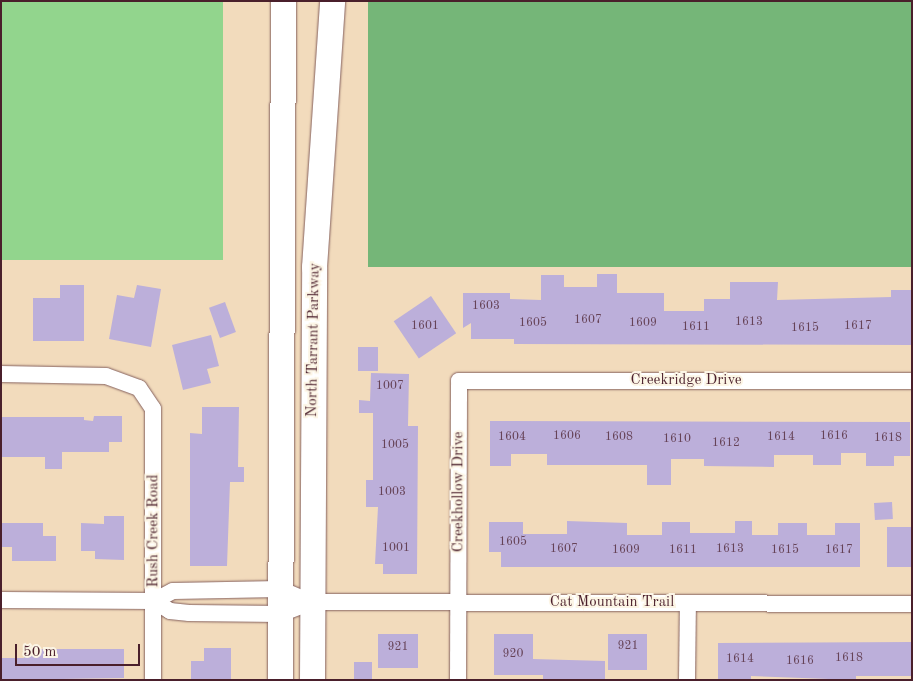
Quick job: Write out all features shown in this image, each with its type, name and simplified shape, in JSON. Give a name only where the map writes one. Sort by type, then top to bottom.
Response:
[{"type":"main road","points":[[280,680],[283,1]]},
{"type":"main road","name":"North Tarrant Parkway","points":[[312,680],[314,267],[332,1]]},
{"type":"street","name":"Rush Creek Road","points":[[1,374],[106,376],[139,388],[153,409],[153,680]]},
{"type":"street","name":"Creekridge Drive","points":[[460,381],[912,381]]},
{"type":"street","name":"Creekhollow Drive","points":[[458,680],[460,381]]},
{"type":"street","name":"Cat Mountain Trail","points":[[1,600],[154,600],[173,591],[280,589],[311,602]]},
{"type":"street","name":"Cat Mountain Trail","points":[[154,600],[170,611],[280,614],[311,602],[912,604]]},
{"type":"street","points":[[687,680],[688,603]]},
{"type":"green space","points":[[1,1],[223,1],[223,260],[1,260]]},
{"type":"green space","points":[[368,1],[912,1],[912,267],[368,267]]},
{"type":"building","points":[[597,274],[617,274],[617,293],[664,293],[664,311],[704,311],[704,299],[730,299],[730,282],[778,282],[777,300],[891,297],[891,290],[911,290],[912,345],[514,344],[514,339],[471,339],[471,323],[463,328],[463,293],[510,293],[510,299],[541,300],[541,275],[564,275],[564,287],[597,287]]},
{"type":"building","points":[[60,285],[84,285],[84,341],[33,341],[33,298],[60,298]]},
{"type":"building","points":[[137,285],[161,289],[151,347],[109,339],[117,295],[134,298]]},
{"type":"building","points":[[431,296],[456,333],[419,358],[394,321]]},
{"type":"building","points":[[225,302],[236,332],[220,338],[209,308]]},
{"type":"building","points":[[211,335],[219,366],[207,369],[211,383],[183,390],[172,345]]},
{"type":"building","points":[[358,347],[378,347],[378,371],[358,371]]},
{"type":"building","points":[[371,373],[409,374],[408,426],[418,426],[417,574],[383,574],[383,564],[375,564],[378,507],[366,507],[366,480],[373,480],[373,413],[359,413],[359,400],[370,401]]},
{"type":"building","points":[[202,407],[239,407],[238,467],[244,467],[244,482],[230,482],[227,566],[190,566],[190,433],[202,434]]},
{"type":"building","points":[[94,416],[122,416],[122,442],[109,442],[109,452],[62,452],[62,469],[45,469],[45,457],[1,457],[1,417],[84,417],[84,420],[93,421]]},
{"type":"building","points":[[490,421],[910,422],[910,456],[894,456],[894,466],[866,466],[866,453],[841,453],[841,465],[813,465],[813,455],[774,455],[774,467],[704,466],[704,459],[671,459],[671,485],[647,485],[647,465],[547,465],[547,454],[511,454],[511,466],[490,466]]},
{"type":"building","points":[[892,502],[893,519],[875,520],[874,503]]},
{"type":"building","points":[[104,516],[124,516],[124,560],[95,559],[95,551],[81,551],[81,523],[104,524]]},
{"type":"building","points":[[567,521],[627,523],[627,535],[662,535],[662,522],[690,522],[690,533],[735,533],[735,521],[752,521],[752,535],[778,535],[778,523],[807,523],[807,535],[835,535],[835,523],[860,523],[860,567],[501,567],[501,552],[489,552],[489,522],[523,522],[523,534],[567,534]]},
{"type":"building","points":[[1,523],[43,523],[43,536],[56,536],[56,561],[12,561],[12,547],[1,547]]},
{"type":"building","points":[[887,527],[912,527],[912,567],[887,567]]},
{"type":"building","points":[[378,634],[418,634],[418,668],[378,668]]},
{"type":"building","points":[[494,634],[533,634],[533,659],[605,661],[605,680],[543,680],[543,675],[494,675]]},
{"type":"building","points":[[608,634],[647,634],[647,670],[608,670]]},
{"type":"building","points":[[912,642],[912,676],[856,676],[856,680],[751,676],[751,680],[718,680],[718,643]]},
{"type":"building","points":[[204,648],[231,648],[231,680],[191,680],[191,661],[204,661]]},
{"type":"building","points":[[24,649],[124,649],[124,678],[1,680],[1,658],[24,658]]},
{"type":"building","points":[[354,662],[372,662],[372,680],[354,680]]}]
